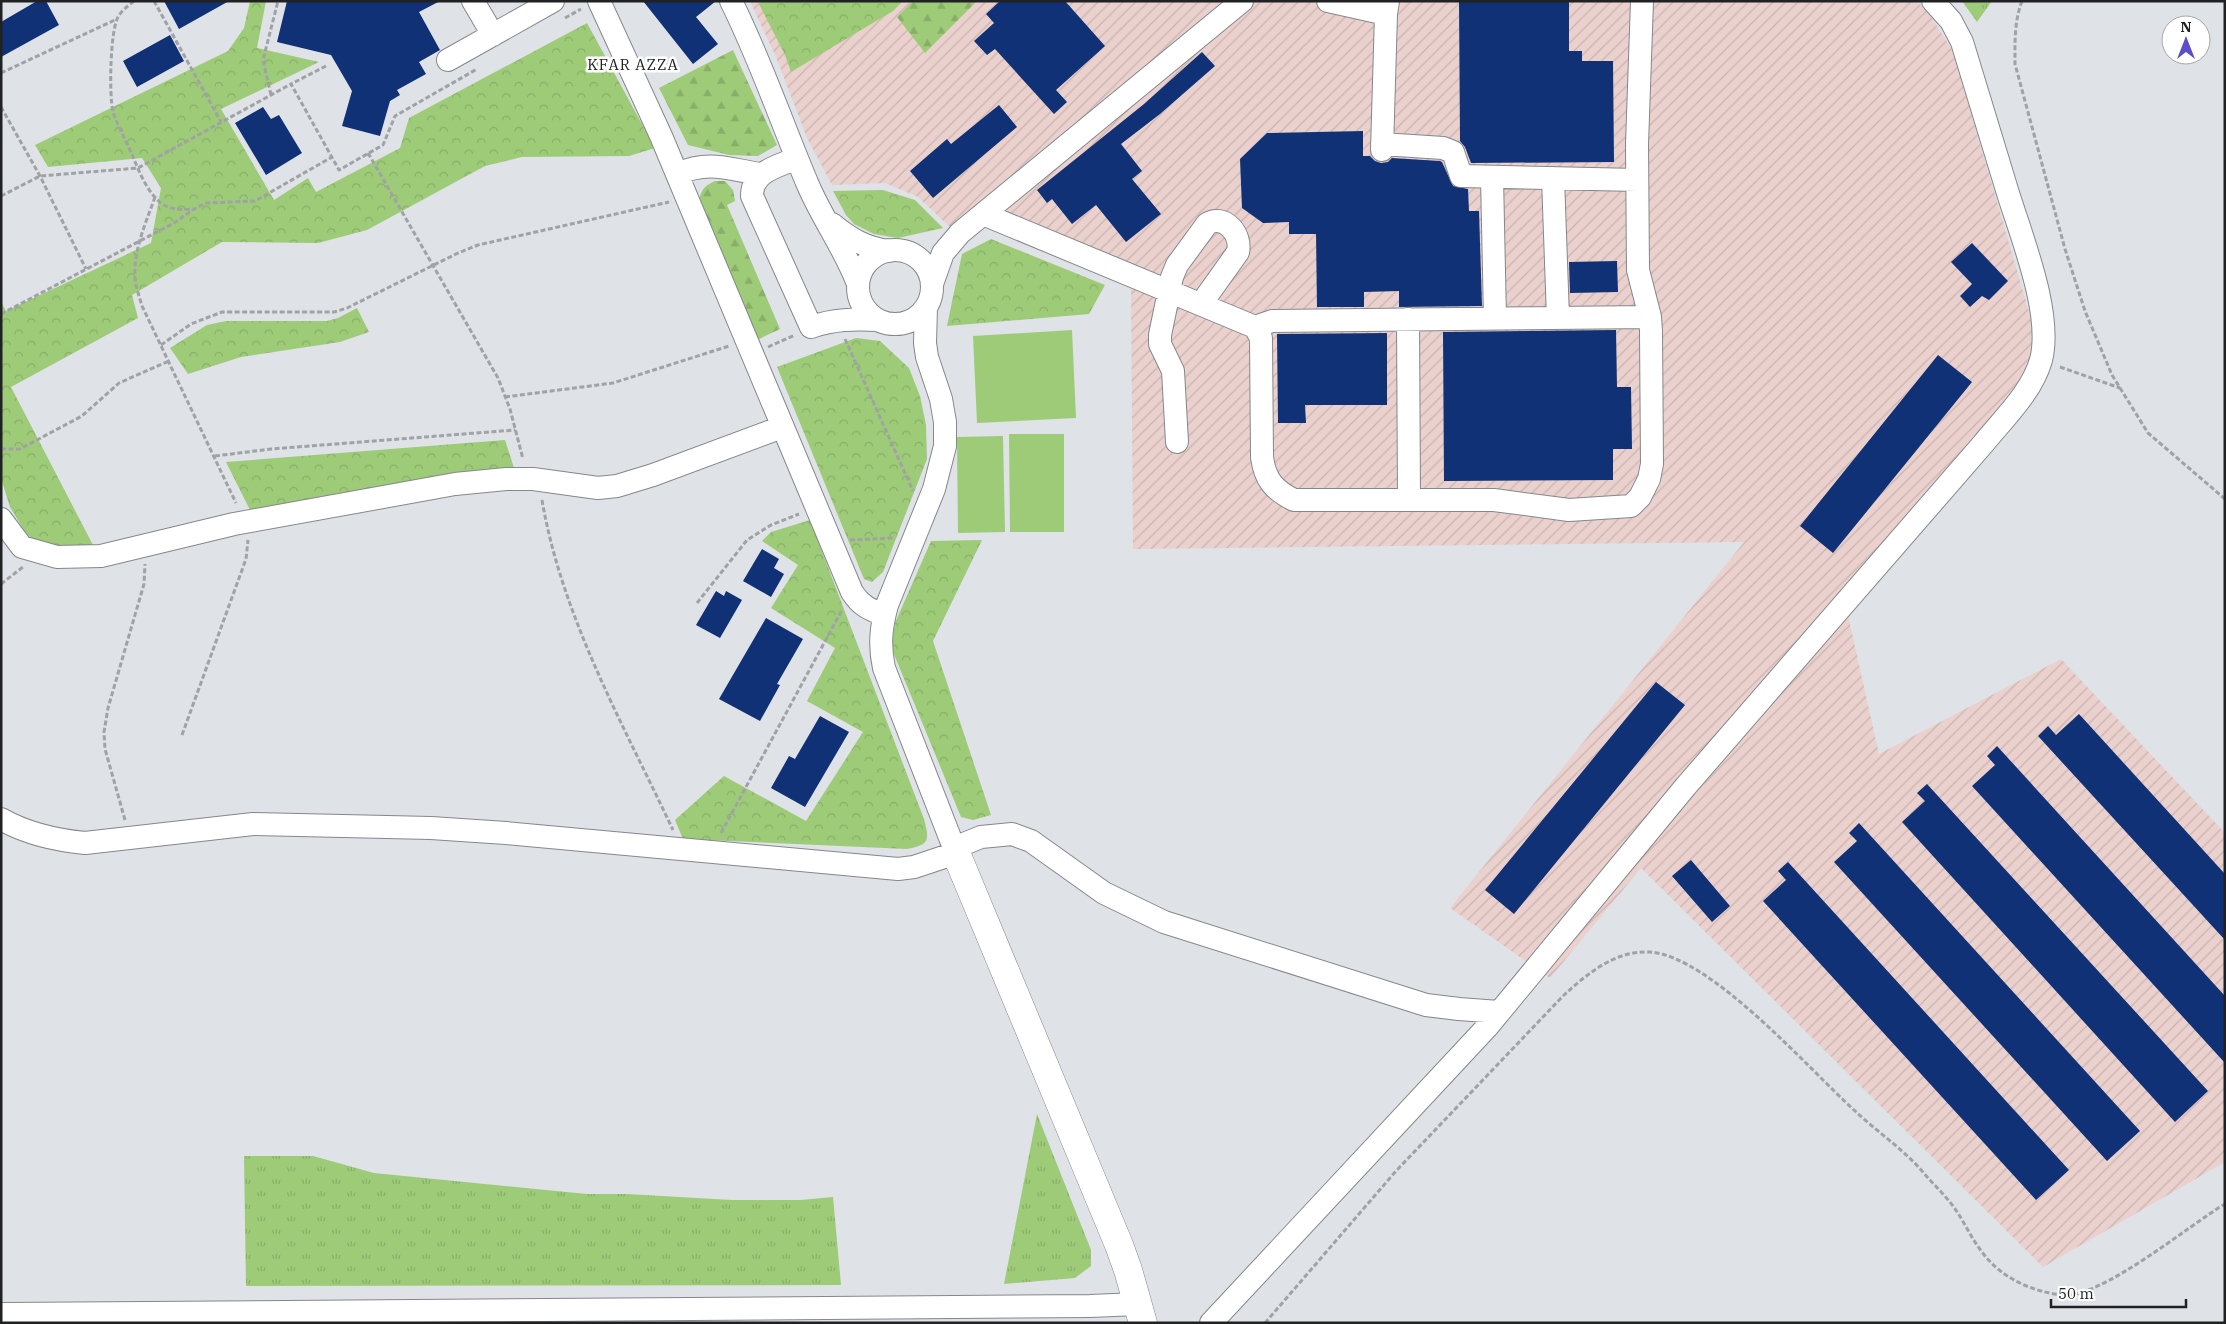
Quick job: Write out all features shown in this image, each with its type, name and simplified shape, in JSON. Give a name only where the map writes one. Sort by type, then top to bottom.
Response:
[{"type":"main road","points":[[955,851],[1119,1245],[1140,1313]]},
{"type":"street","points":[[473,1],[493,35]]},
{"type":"street","points":[[731,1],[762,67],[797,158],[824,216],[843,249],[864,307],[880,321],[900,330],[927,357]]},
{"type":"street","points":[[955,851],[884,668],[880,650],[880,636],[884,615],[926,508],[946,446],[946,422],[941,399],[927,357],[924,327],[926,308],[931,297],[932,284],[943,253],[960,233],[1242,1]]},
{"type":"street","points":[[1328,1],[1387,8],[1382,147],[1443,148],[1453,152],[1460,176],[1637,180]]},
{"type":"street","points":[[983,214],[1255,327],[1261,338],[1262,457],[1264,473],[1282,494],[1294,500],[1494,500],[1569,510],[1631,506],[1640,497],[1649,479],[1652,464],[1650,317],[1638,270],[1637,180],[1642,1]]},
{"type":"street","points":[[1211,1323],[1500,1012],[1686,786],[1983,444],[2029,386],[2041,360],[2043,340],[2042,315],[2033,274],[1962,42],[1951,21],[1933,1]]},
{"type":"street","points":[[593,4],[677,174],[852,592],[858,602],[866,608],[884,615]]},
{"type":"street","points":[[448,60],[544,9]]},
{"type":"street","points":[[797,158],[760,174],[755,179],[752,196],[825,323]]},
{"type":"street","points":[[677,174],[690,168],[727,166],[760,174]]},
{"type":"street","points":[[1492,177],[1495,318]]},
{"type":"street","points":[[1553,178],[1558,318]]},
{"type":"street","points":[[824,216],[848,237],[861,244],[874,249],[898,252],[917,258],[924,265],[932,284]]},
{"type":"street","points":[[1177,442],[1173,371],[1160,344],[1168,290],[1177,265],[1207,224],[1212,220],[1218,220],[1232,228],[1239,238],[1240,245],[1210,307]]},
{"type":"street","points":[[825,323],[858,287],[861,272],[868,262],[878,255],[926,250],[960,233]]},
{"type":"street","points":[[825,323],[880,321],[895,324],[907,322],[918,316],[926,308]]},
{"type":"street","points":[[1255,327],[1272,321],[1650,317]]},
{"type":"street","points":[[1408,319],[1409,500]]},
{"type":"street","points":[[1,519],[22,547],[57,557],[101,556],[245,522],[455,484],[506,479],[533,479],[598,488],[617,486],[653,475],[782,427]]},
{"type":"street","points":[[1,819],[38,835],[58,840],[85,843],[253,824],[304,824],[497,832],[898,869],[914,868],[955,851],[981,837],[1012,834],[1031,842],[1104,894],[1164,922],[1426,1005],[1459,1010],[1500,1012]]},
{"type":"street","points":[[1,1314],[1090,1306],[1140,1313]]},
{"type":"path","points":[[134,1],[117,18],[113,33],[111,99],[114,112],[138,168],[155,197],[164,205],[180,211],[194,209]]},
{"type":"path","points":[[154,1],[221,122]]},
{"type":"path","points":[[270,95],[263,60],[278,1]]},
{"type":"path","points":[[2022,1],[2018,13],[2015,37],[2015,64],[2082,302],[2112,375],[2148,433],[2225,499]]},
{"type":"path","points":[[544,9],[593,4]]},
{"type":"path","points":[[1,73],[117,18]]},
{"type":"path","points":[[1,196],[40,176],[138,168],[326,66]]},
{"type":"path","points":[[290,84],[339,170],[383,145],[395,116],[478,68]]},
{"type":"path","points":[[1,106],[40,176],[86,270]]},
{"type":"path","points":[[368,154],[498,378],[533,479],[558,572],[573,611],[594,663],[682,849]]},
{"type":"path","points":[[1,314],[174,223],[206,203],[255,201],[332,157]]},
{"type":"path","points":[[155,197],[140,241],[134,271],[137,289],[142,306],[245,522],[248,540],[246,559],[182,735]]},
{"type":"path","points":[[161,345],[191,324],[222,312],[334,312],[347,308],[478,245],[687,198]]},
{"type":"path","points":[[505,397],[613,383],[749,347],[825,323],[911,487],[926,508]]},
{"type":"path","points":[[2041,360],[2120,388]]},
{"type":"path","points":[[1,448],[20,449],[82,416],[120,383],[169,361]]},
{"type":"path","points":[[215,456],[271,449],[515,430]]},
{"type":"path","points":[[697,603],[747,540],[771,525],[816,507]]},
{"type":"path","points":[[831,541],[915,537]]},
{"type":"path","points":[[130,837],[105,748],[104,732],[108,708],[144,584],[145,567],[142,546]]},
{"type":"path","points":[[711,851],[852,592]]},
{"type":"path","points":[[1265,1323],[1396,1171],[1563,996],[1592,970],[1621,956],[1649,952],[1669,955],[1699,971],[1749,1010],[1854,1110],[1913,1160],[1952,1206],[1982,1253],[1999,1270],[2018,1284],[2063,1296],[2093,1289],[2150,1256],[2199,1219],[2225,1204]]},
{"type":"shaded area","points":[[750,1],[1912,1],[1924,6],[1953,51],[2029,312],[2041,360],[1843,593],[1879,754],[2061,659],[2225,833],[2225,1162],[2043,1267],[1641,868],[1550,978],[1450,908],[1744,542],[1133,549],[1131,288],[971,216],[952,229],[918,197],[885,183],[832,185],[807,138],[776,57]]},
{"type":"green space","points":[[250,1],[266,1],[257,48],[319,62],[221,109],[274,200],[308,178],[316,192],[400,148],[409,118],[587,23],[655,148],[629,156],[522,157],[485,166],[367,230],[318,243],[222,242],[132,295],[138,318],[11,387],[94,547],[39,546],[25,532],[10,507],[1,478],[1,302],[6,311],[151,243],[161,188],[142,158],[48,167],[35,145],[228,51],[244,28]]},
{"type":"green space","points":[[763,1],[903,1],[893,11],[791,72],[785,55],[759,4]]},
{"type":"green space","points":[[913,1],[977,1],[925,53],[897,17]]},
{"type":"green space","points":[[1962,1],[1992,1],[1977,22]]},
{"type":"green space","points":[[733,50],[777,145],[758,156],[729,155],[688,145],[659,88]]},
{"type":"green space","points":[[715,181],[725,181],[733,190],[735,201],[727,205],[780,329],[757,340],[698,205],[703,190]]},
{"type":"green space","points":[[883,190],[915,200],[943,228],[898,238],[874,234],[854,224],[846,215],[833,191]]},
{"type":"green space","points":[[991,239],[1105,285],[1089,314],[947,326],[962,254]]},
{"type":"green space","points":[[357,308],[369,332],[340,342],[241,357],[188,374],[170,348],[207,325],[226,321],[327,321],[338,318]]},
{"type":"green space","points":[[1072,330],[1076,418],[977,423],[973,336]]},
{"type":"green space","points":[[856,338],[880,341],[909,368],[920,396],[926,425],[927,459],[883,572],[872,582],[864,579],[777,367]]},
{"type":"green space","points":[[1009,434],[1064,434],[1064,532],[1010,532]]},
{"type":"green space","points":[[1003,436],[1005,532],[958,533],[957,437]]},
{"type":"green space","points":[[505,440],[514,468],[251,512],[226,462]]},
{"type":"green space","points":[[810,520],[924,819],[927,837],[924,844],[920,846],[907,849],[683,839],[675,820],[724,776],[806,821],[863,732],[807,701],[835,648],[771,608],[798,565],[762,541],[771,532]]},
{"type":"green space","points":[[982,540],[933,641],[991,815],[973,820],[961,817],[891,647],[895,623],[931,541]]},
{"type":"green space","points":[[1037,1114],[1091,1250],[1091,1266],[1075,1278],[1004,1284]]},
{"type":"green space","points":[[244,1156],[313,1156],[374,1173],[587,1194],[627,1194],[732,1200],[801,1200],[833,1197],[841,1285],[246,1286]]},
{"type":"building","points":[[37,1],[46,1],[59,25],[1,57],[1,22]]},
{"type":"building","points":[[164,1],[229,1],[179,29]]},
{"type":"building","points":[[287,1],[440,1],[419,12],[440,50],[419,62],[426,74],[397,90],[400,95],[390,101],[380,136],[342,126],[352,91],[331,55],[277,42]]},
{"type":"building","points":[[643,1],[716,1],[696,17],[718,44],[693,64]]},
{"type":"building","points":[[1000,1],[1065,1],[1105,46],[1056,90],[1067,102],[1054,114],[995,49],[987,55],[974,41],[994,23],[986,14]]},
{"type":"building","points":[[1459,1],[1569,1],[1569,51],[1582,51],[1582,61],[1613,61],[1614,162],[1471,163],[1465,147],[1460,141]]},
{"type":"building","points":[[170,35],[184,61],[137,87],[123,61]]},
{"type":"building","points":[[1202,52],[1215,66],[1160,114],[1121,144],[1142,171],[1132,179],[1161,214],[1126,242],[1096,205],[1072,224],[1052,199],[1047,203],[1037,190],[1144,104]]},
{"type":"building","points":[[999,105],[1017,127],[933,198],[910,171],[947,139],[951,144]]},
{"type":"building","points":[[263,107],[271,119],[279,115],[302,153],[266,175],[235,123]]},
{"type":"building","points":[[1363,131],[1363,156],[1370,156],[1375,161],[1381,163],[1388,162],[1392,158],[1440,161],[1453,186],[1468,189],[1469,211],[1479,211],[1482,306],[1399,307],[1399,291],[1364,292],[1364,307],[1317,307],[1316,234],[1289,234],[1289,222],[1263,223],[1242,208],[1240,159],[1267,133]]},
{"type":"building","points":[[1972,243],[2008,281],[1989,300],[1982,296],[1970,307],[1960,296],[1972,284],[1951,262]]},
{"type":"building","points":[[1617,261],[1618,292],[1570,293],[1569,262]]},
{"type":"building","points":[[1616,330],[1617,387],[1631,387],[1632,449],[1613,449],[1613,480],[1444,481],[1443,332]]},
{"type":"building","points":[[1387,333],[1387,405],[1305,405],[1306,423],[1278,423],[1277,334]]},
{"type":"building","points":[[1938,355],[1972,382],[1833,553],[1800,526]]},
{"type":"building","points":[[762,549],[779,559],[774,568],[784,574],[771,597],[743,581]]},
{"type":"building","points":[[716,591],[724,596],[726,591],[742,600],[720,638],[696,625]]},
{"type":"building","points":[[766,618],[803,639],[777,684],[780,685],[760,721],[719,699]]},
{"type":"building","points":[[1656,682],[1685,705],[1514,914],[1485,890]]},
{"type":"building","points":[[2079,714],[2225,874],[2225,940],[2038,736],[2048,726],[2056,735]]},
{"type":"building","points":[[820,716],[849,732],[805,807],[771,788],[789,756],[795,759]]},
{"type":"building","points":[[1997,746],[2225,996],[2225,1063],[1972,786],[1995,765],[1987,756]]},
{"type":"building","points":[[1927,784],[2208,1091],[2175,1122],[1902,822],[1925,801],[1917,793]]},
{"type":"building","points":[[1859,823],[2140,1131],[2107,1161],[1834,862],[1857,841],[1849,833]]},
{"type":"building","points":[[1691,860],[1730,906],[1712,922],[1672,876]]},
{"type":"building","points":[[1788,862],[2069,1170],[2036,1200],[1763,901],[1786,880],[1778,871]]},
{"type":"district","name":"KFAR AZZA","points":[[633,64]]}]
